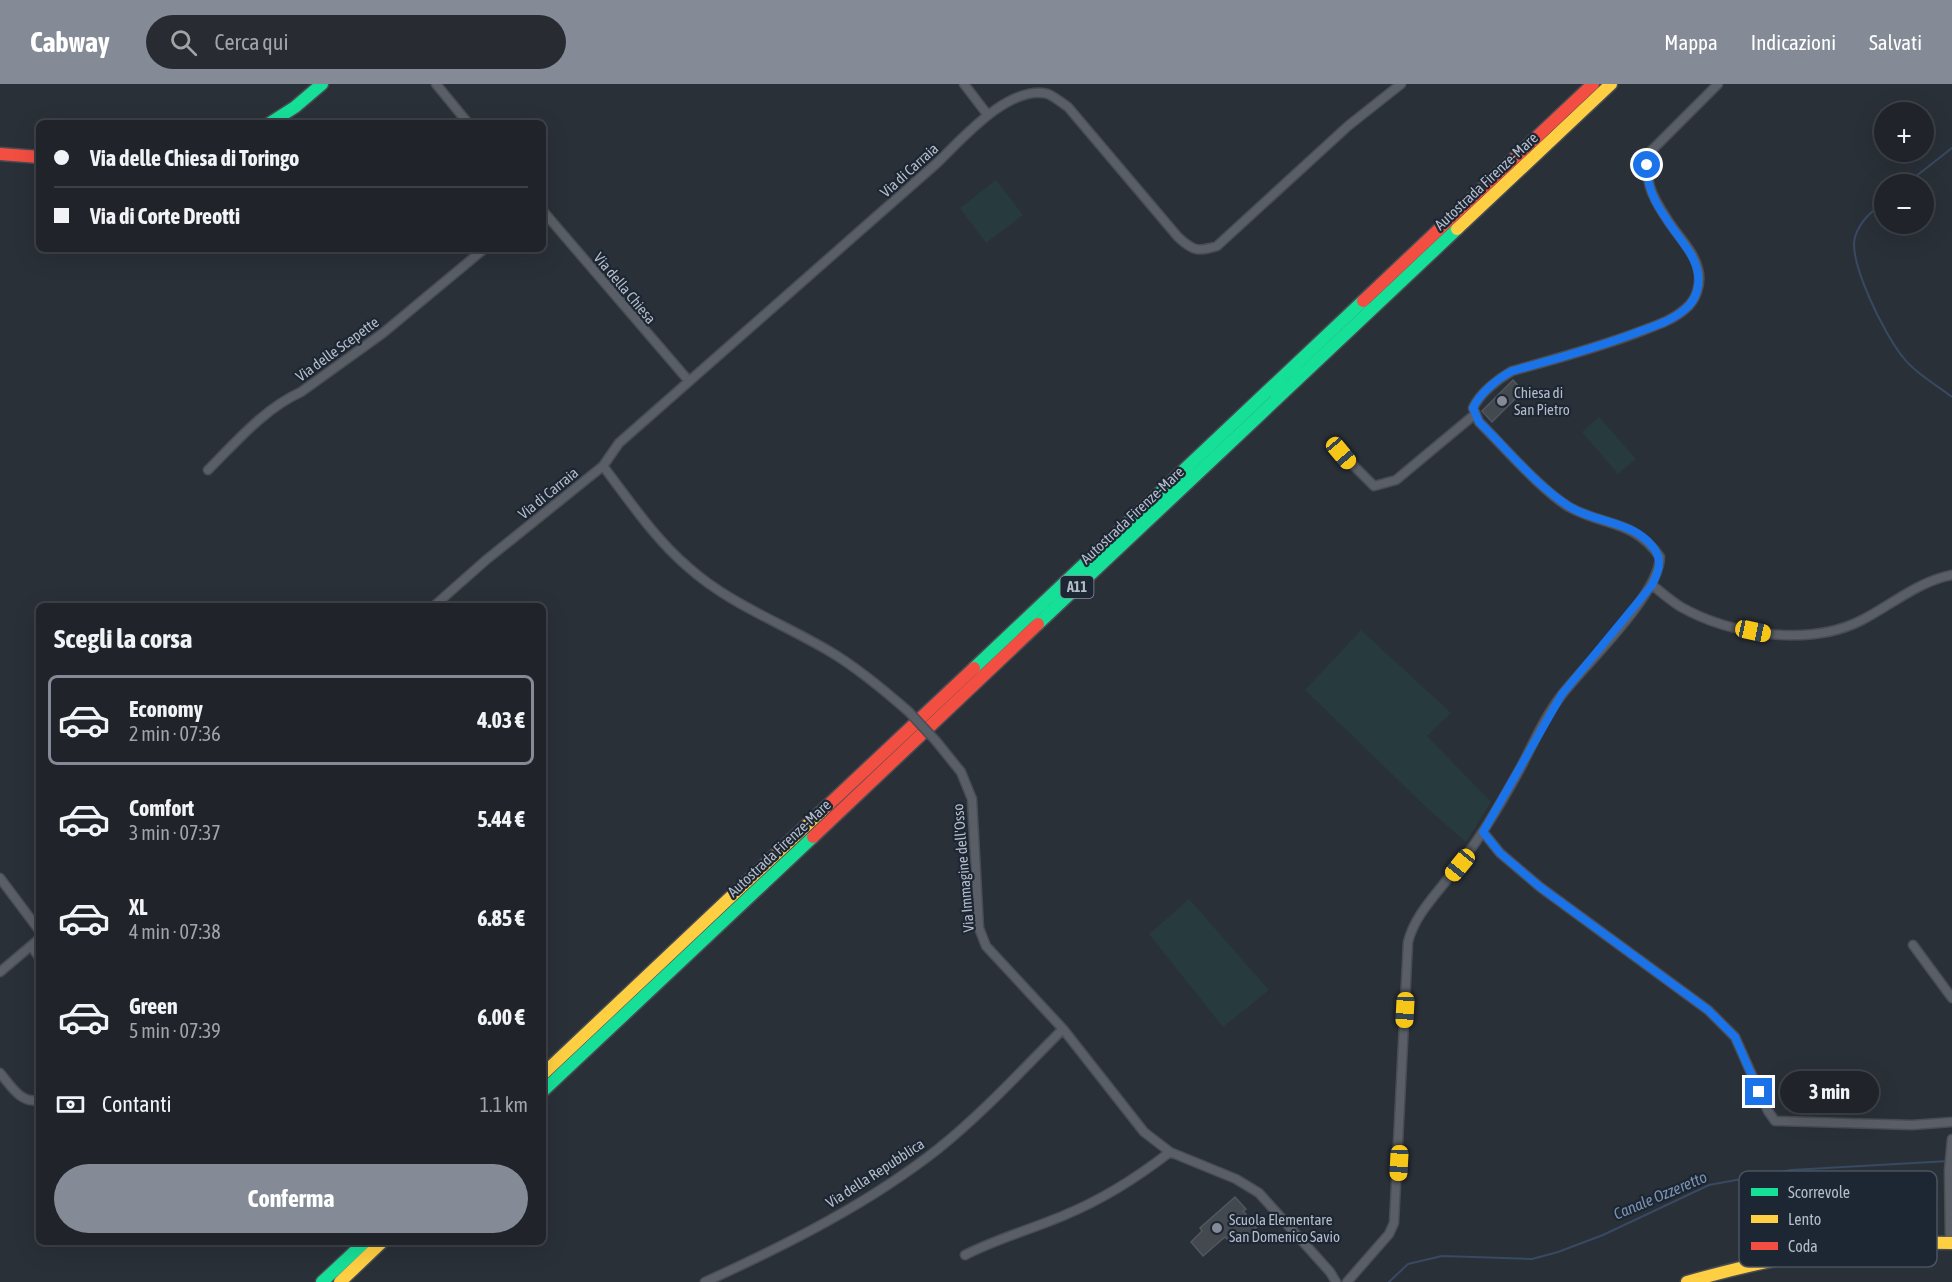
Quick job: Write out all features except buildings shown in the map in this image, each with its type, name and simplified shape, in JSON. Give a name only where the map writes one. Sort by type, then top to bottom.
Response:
[{"type":"main road","points":[[275,120],[295,107],[322,84]]},
{"type":"main road","name":"Autostrada Firenze-Mare","points":[[546,1071],[1593,84]]},
{"type":"main road","name":"Autostrada Firenze-Mare","points":[[546,1088],[1611,84]]},
{"type":"main road","points":[[0,154],[36,157]]},
{"type":"main road","points":[[322,1282],[361,1245]]},
{"type":"main road","points":[[340,1282],[379,1245]]},
{"type":"main road","points":[[1687,1282],[1743,1267]]},
{"type":"street","points":[[435,84],[465,120]]},
{"type":"street","points":[[964,84],[987,114]]},
{"type":"street","name":"Via di Carraia","points":[[437,603],[486,560],[603,466],[619,443],[688,380],[937,163],[987,114],[1005,102],[1030,93],[1048,94],[1068,107],[1178,237],[1190,248],[1203,250],[1217,246],[1348,126],[1401,84]]},
{"type":"street","points":[[1341,453],[1374,486],[1396,480],[1474,415],[1476,402],[1502,376],[1512,371],[1595,349],[1664,322],[1684,310],[1697,291],[1698,268],[1656,202],[1646,177],[1647,165],[1651,151],[1718,84]]},
{"type":"street","name":"Via della Chiesa","points":[[546,214],[688,380]]},
{"type":"street","name":"Via delle Scepette","points":[[208,470],[243,434],[289,398],[302,392],[383,333],[480,252]]},
{"type":"street","points":[[1347,1282],[1389,1234],[1394,1223],[1407,950],[1410,931],[1424,908],[1460,865],[1483,832],[1562,694],[1652,585],[1660,566],[1660,556],[1652,545],[1632,530],[1583,514],[1555,497],[1474,415]]},
{"type":"street","name":"Via Immagine dell'Osso","points":[[603,466],[637,512],[687,567],[730,598],[831,651],[873,680],[909,712],[936,741],[961,772],[972,799],[979,928],[986,946],[1062,1029],[1144,1132],[1170,1152],[1236,1179],[1259,1193],[1330,1272],[1336,1282]]},
{"type":"street","points":[[1652,585],[1680,606],[1721,624],[1770,635],[1785,635],[1814,633],[1860,621],[1913,588],[1952,575]]},
{"type":"street","points":[[1483,832],[1500,853],[1540,887],[1708,1010],[1735,1037],[1767,1111],[1775,1121],[1912,1125],[1952,1122]]},
{"type":"street","points":[[0,878],[36,926]]},
{"type":"street","points":[[0,972],[36,942]]},
{"type":"street","points":[[1913,945],[1952,998]]},
{"type":"street","points":[[31,946],[36,953]]},
{"type":"street","name":"Via della Repubblica","points":[[705,1282],[810,1231],[904,1175],[984,1108],[1062,1029]]},
{"type":"street","points":[[0,1073],[24,1100],[36,1101]]},
{"type":"street","points":[[1951,1243],[1949,1170],[1952,1139]]},
{"type":"street","points":[[965,1255],[998,1238],[1032,1228],[1091,1203],[1170,1152]]},
{"type":"green space","points":[[996,180],[1023,215],[986,243],[960,208]]},
{"type":"green space","points":[[1599,417],[1636,459],[1618,474],[1582,432]]},
{"type":"green space","points":[[1361,630],[1451,713],[1427,736],[1491,802],[1466,842],[1428,809],[1305,690]]},
{"type":"green space","points":[[1189,899],[1269,990],[1223,1027],[1149,934]]},
{"type":"waterway","name":"Canale Ozzeretto","points":[[1919,174],[1952,148]]},
{"type":"waterway","name":"Canale Ozzeretto","points":[[1874,210],[1863,222],[1855,237],[1854,248],[1862,280],[1886,332],[1902,356],[1919,373],[1952,397]]},
{"type":"waterway","name":"Canale Ozzeretto","points":[[1786,1171],[1949,1161]]},
{"type":"waterway","name":"Canale Ozzeretto","points":[[1389,1282],[1408,1264],[1442,1256],[1532,1259],[1558,1252],[1603,1235],[1709,1185],[1739,1180]]},
{"type":"traffic: fast","points":[[275,120],[295,107],[322,84]]},
{"type":"traffic: fast","points":[[1038,624],[1457,229]]},
{"type":"traffic: fast","points":[[974,668],[1363,301]]},
{"type":"traffic: fast","points":[[546,1088],[813,837]]},
{"type":"traffic: fast","points":[[322,1282],[362,1245]]},
{"type":"traffic: slow","points":[[1457,229],[1611,84]]},
{"type":"traffic: slow","points":[[546,1071],[825,808]]},
{"type":"traffic: slow","points":[[1937,1243],[1952,1243]]},
{"type":"traffic: slow","points":[[340,1282],[379,1245]]},
{"type":"traffic: slow","points":[[1687,1282],[1745,1267]]},
{"type":"traffic: jam","points":[[1363,301],[1593,84]]},
{"type":"traffic: jam","points":[[0,154],[36,157]]},
{"type":"traffic: jam","points":[[813,837],[1038,624]]},
{"type":"traffic: jam","points":[[825,808],[974,668]]},
{"type":"place","name":"Chiesa di San Pietro","points":[[1502,401]]},
{"type":"place","name":"Scuola Elementare San Domenico Savio","points":[[1217,1228]]},
{"type":"route","points":[[1647,165],[1646,177],[1656,202],[1690,252],[1698,268],[1699,280],[1693,300],[1684,310],[1664,322],[1595,349],[1512,371],[1502,376],[1476,402],[1473,408],[1474,415],[1479,422],[1555,497],[1583,514],[1632,530],[1652,545],[1660,556],[1660,566],[1652,585],[1562,694],[1483,832],[1500,853],[1540,887],[1708,1010],[1735,1037],[1759,1092]]}]
